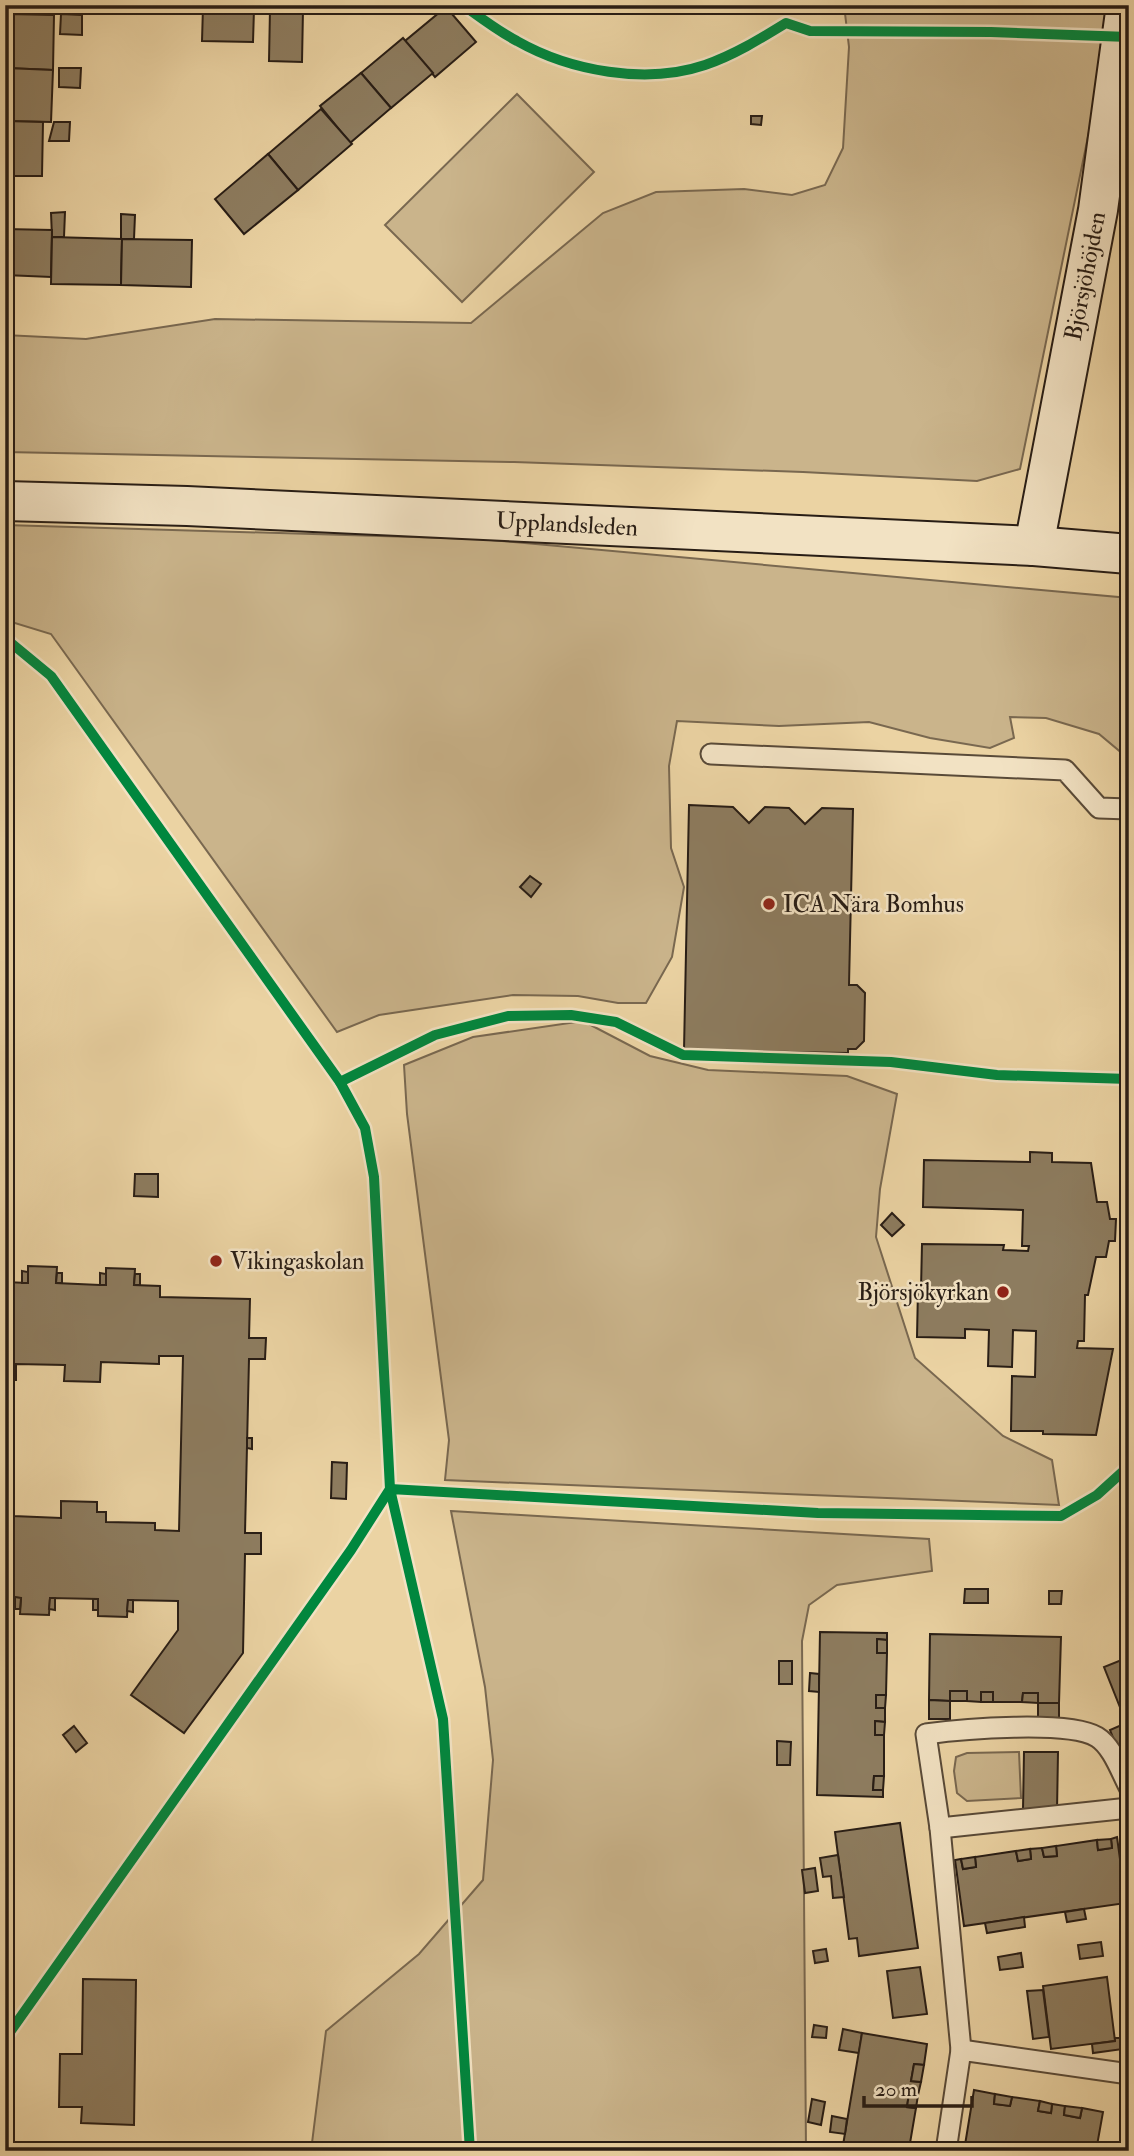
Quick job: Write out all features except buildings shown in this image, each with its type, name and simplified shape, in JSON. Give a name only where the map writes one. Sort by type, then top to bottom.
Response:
[{"type":"street","name":"Björsjöhöjden","points":[[1034,546],[1098,210],[1126,5]]},
{"type":"street","name":"Upplandsleden","points":[[5,501],[201,507],[1034,546],[1129,554]]},
{"type":"lane","points":[[712,754],[1065,770],[1099,808],[1129,809]]},
{"type":"lane","points":[[946,2151],[961,2050],[940,1828],[926,1734],[979,1727],[1082,1730],[1100,1738],[1129,1787]]},
{"type":"lane","points":[[940,1828],[1129,1808]]},
{"type":"lane","points":[[961,2050],[1129,2074]]},
{"type":"shaded area","points":[[844,5],[1108,5],[1102,68],[1020,469],[977,481],[514,462],[5,452],[5,335],[86,339],[215,319],[471,323],[603,213],[656,192],[744,189],[792,195],[825,185],[843,148],[849,47]]},
{"type":"shaded area","points":[[517,94],[594,172],[462,302],[385,225]]},
{"type":"shaded area","points":[[5,525],[480,539],[1129,598],[1129,759],[1099,734],[1046,718],[1010,717],[1014,738],[990,748],[930,738],[869,722],[779,726],[677,721],[669,766],[671,848],[684,887],[672,957],[646,1003],[618,1003],[578,996],[513,995],[379,1015],[337,1032],[51,634],[5,620]]},
{"type":"shaded area","points":[[583,1021],[650,1056],[708,1070],[847,1076],[897,1094],[880,1189],[876,1237],[915,1358],[1003,1436],[1052,1460],[1059,1505],[445,1480],[449,1440],[407,1114],[404,1065],[473,1037]]},
{"type":"shaded area","points":[[451,1511],[929,1539],[932,1571],[837,1585],[809,1605],[802,1641],[806,2151],[311,2151],[326,2031],[419,1954],[483,1880],[493,1760],[485,1687]]},
{"type":"shaded area","points":[[1019,1752],[1021,1798],[967,1801],[957,1793],[954,1771],[956,1757],[967,1753]]},
{"type":"cycle path","points":[[463,5],[517,41],[560,60],[609,72],[634,74],[682,71],[705,65],[737,52],[786,23],[810,31],[991,32],[1129,37]]},
{"type":"cycle path","points":[[5,638],[51,676],[340,1082],[365,1128],[374,1177],[390,1489],[351,1550],[5,2039]]},
{"type":"cycle path","points":[[340,1082],[435,1035],[508,1016],[571,1015],[616,1022],[683,1055],[891,1062],[997,1075],[1129,1079]]},
{"type":"cycle path","points":[[470,2151],[443,1719],[390,1489],[818,1513],[1061,1516],[1097,1495],[1129,1466]]},
{"type":"place","name":"ICA Nära Bomhus","points":[[769,904]]},
{"type":"place","name":"Vikingaskolan","points":[[216,1261]]},
{"type":"place","name":"Björsjökyrkan","points":[[1003,1292]]}]
